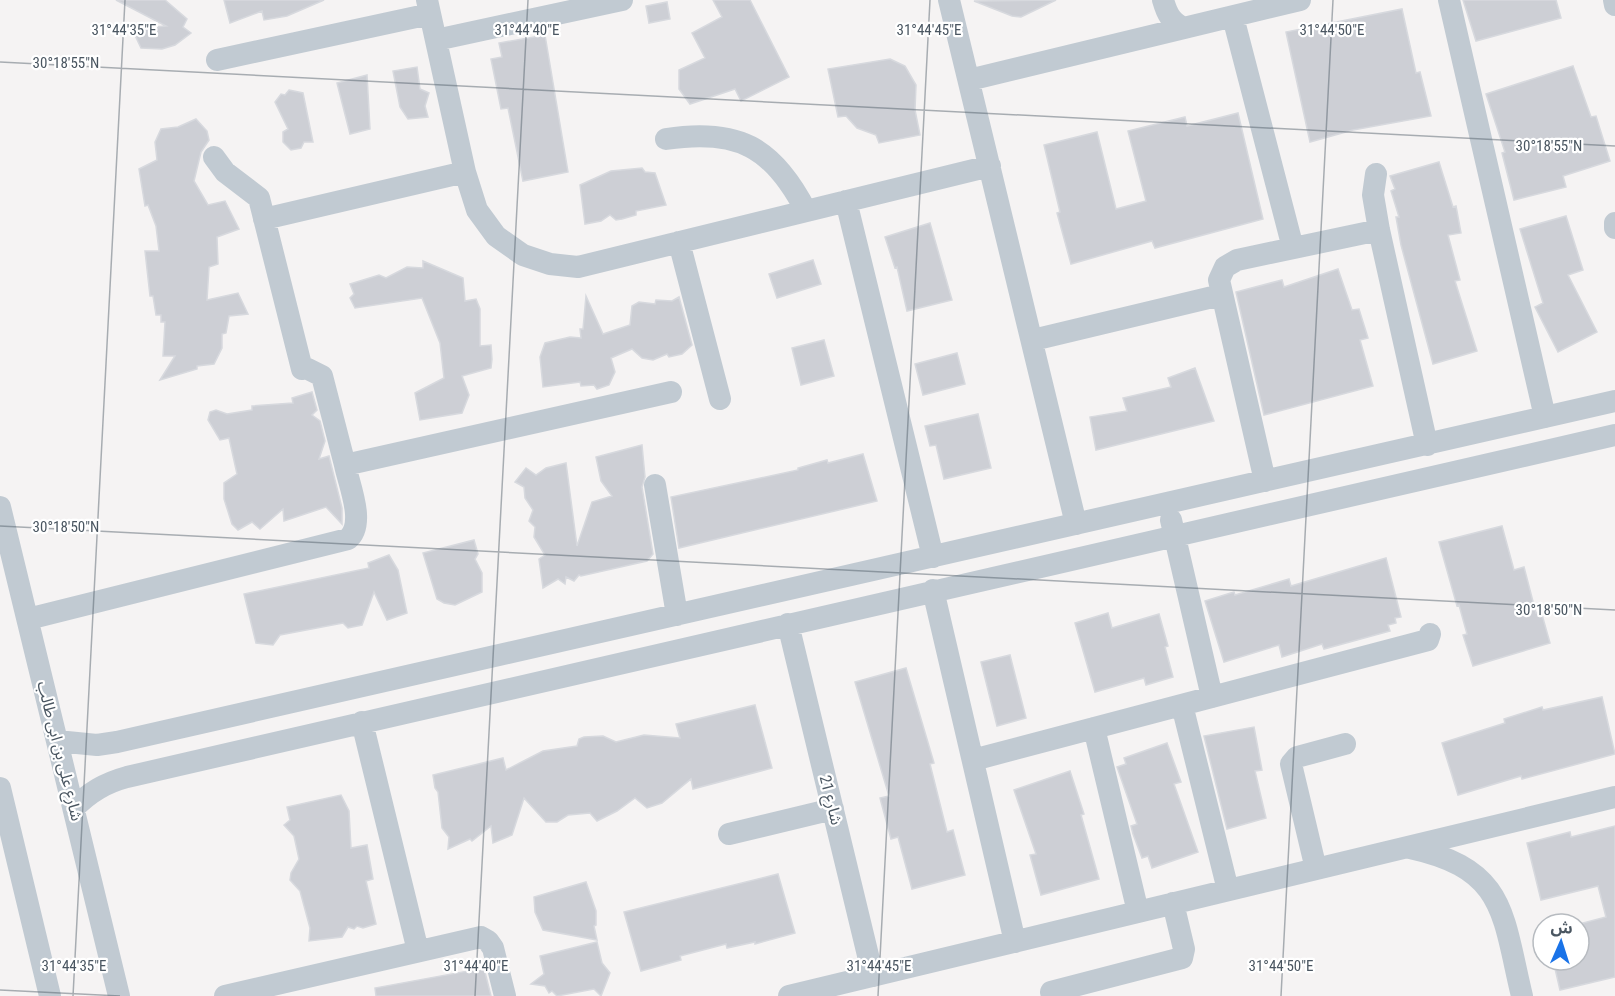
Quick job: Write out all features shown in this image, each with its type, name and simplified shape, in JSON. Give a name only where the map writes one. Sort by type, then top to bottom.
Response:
[{"type":"street","points":[[436,40],[622,0]]},
{"type":"street","points":[[949,0],[1076,524]]},
{"type":"street","points":[[1164,0],[1167,13],[1174,23],[1184,28]]},
{"type":"street","points":[[969,80],[1300,0]]},
{"type":"street","points":[[1449,0],[1545,417]]},
{"type":"street","points":[[1614,0],[1615,5]]},
{"type":"street","points":[[217,60],[429,7],[465,172],[477,210],[496,236],[523,255],[550,264],[578,267],[990,166]]},
{"type":"street","points":[[1233,17],[1293,248]]},
{"type":"street","points":[[666,139],[701,134],[735,140],[766,156],[791,181],[806,211]]},
{"type":"street","points":[[28,619],[348,539],[355,533],[357,522],[322,376],[305,369],[259,198],[225,172],[214,157]]},
{"type":"street","points":[[264,219],[465,172]]},
{"type":"street","points":[[1376,174],[1373,195],[1379,230],[1427,445]]},
{"type":"street","points":[[846,201],[937,556],[938,572],[931,591],[1015,942]]},
{"type":"street","points":[[1615,223],[1615,228]]},
{"type":"street","points":[[1265,481],[1219,279],[1225,267],[1237,260],[1379,230]]},
{"type":"street","points":[[680,242],[720,399]]},
{"type":"street","points":[[1033,340],[1221,295]]},
{"type":"street","points":[[345,465],[671,392]]},
{"type":"street","points":[[57,741],[98,745],[117,742],[1615,401]]},
{"type":"street","points":[[74,808],[98,788],[126,777],[1175,534],[1615,435]]},
{"type":"street","points":[[655,485],[677,615]]},
{"type":"street","points":[[1167,504],[1212,697]]},
{"type":"street","name":"شارع على بن ابى طالب","points":[[0,507],[119,996]]},
{"type":"street","points":[[902,564],[914,578],[931,591]]},
{"type":"street","name":"شارع 21","points":[[788,624],[873,976]]},
{"type":"street","points":[[973,760],[1428,640],[1430,634]]},
{"type":"street","points":[[1182,705],[1228,890]]},
{"type":"street","points":[[362,722],[418,951]]},
{"type":"street","points":[[1094,728],[1138,912]]},
{"type":"street","points":[[1316,869],[1291,764],[1298,757],[1345,744]]},
{"type":"street","points":[[0,788],[50,996]]},
{"type":"street","points":[[789,996],[1615,796]]},
{"type":"street","points":[[729,834],[833,809]]},
{"type":"street","points":[[1406,847],[1453,859],[1473,872],[1489,889],[1501,909],[1522,996]]},
{"type":"street","points":[[1051,992],[1182,958],[1184,949],[1173,903]]},
{"type":"street","points":[[225,996],[473,938],[488,941],[505,996]]},
{"type":"building","points":[[116,0],[165,0],[187,19],[183,27],[191,33],[175,45],[162,49],[141,48],[132,29],[166,26]]},
{"type":"building","points":[[224,0],[324,0],[287,16],[264,20],[262,11],[230,23]]},
{"type":"building","points":[[713,0],[750,0],[789,77],[741,101],[735,89],[690,104],[679,89],[679,70],[705,58],[692,33],[722,17]]},
{"type":"building","points":[[1056,0],[1021,17],[1012,16],[974,1]]},
{"type":"building","points":[[1463,0],[1556,0],[1561,18],[1476,41]]},
{"type":"building","points":[[667,2],[670,19],[649,23],[646,6]]},
{"type":"building","points":[[1402,9],[1416,73],[1420,72],[1431,116],[1353,130],[1310,142],[1286,32]]},
{"type":"building","points":[[545,35],[568,172],[523,181],[508,108],[501,109],[491,59],[502,57],[499,43]]},
{"type":"building","points":[[890,59],[905,66],[916,85],[915,110],[920,135],[879,143],[876,135],[857,128],[846,116],[838,117],[828,69]]},
{"type":"building","points":[[1573,66],[1591,117],[1596,116],[1610,161],[1563,176],[1566,187],[1514,200],[1502,153],[1505,152],[1486,94]]},
{"type":"building","points":[[417,67],[420,89],[429,93],[425,106],[428,117],[408,119],[400,107],[393,71]]},
{"type":"building","points":[[367,75],[370,129],[350,134],[337,83]]},
{"type":"building","points":[[289,90],[303,93],[313,142],[304,142],[301,148],[291,150],[283,142],[283,132],[288,129],[275,102],[281,94],[285,95]]},
{"type":"building","points":[[1238,113],[1263,219],[1155,248],[1152,241],[1071,264],[1057,213],[1060,212],[1044,145],[1097,132],[1116,209],[1146,201],[1128,131],[1185,117],[1187,126]]},
{"type":"building","points":[[196,119],[207,131],[209,140],[201,152],[194,181],[208,205],[225,201],[239,229],[217,237],[218,264],[209,267],[207,300],[238,293],[248,314],[229,316],[226,333],[222,334],[222,348],[214,364],[197,366],[197,369],[160,380],[175,356],[163,356],[165,322],[161,322],[161,315],[156,315],[153,296],[150,296],[145,251],[159,251],[156,226],[148,205],[145,206],[139,169],[157,160],[155,142],[161,129],[178,127]]},
{"type":"building","points":[[1439,162],[1453,207],[1456,206],[1461,233],[1448,235],[1460,280],[1455,281],[1477,351],[1433,364],[1401,245],[1396,217],[1399,217],[1391,191],[1395,189],[1390,176]]},
{"type":"building","points":[[642,168],[645,172],[655,173],[666,205],[636,211],[636,215],[622,219],[616,220],[610,215],[601,221],[585,224],[580,185],[611,171]]},
{"type":"building","points":[[1566,216],[1583,270],[1568,275],[1597,332],[1558,352],[1535,307],[1543,303],[1520,229]]},
{"type":"building","points":[[930,223],[952,300],[907,311],[897,267],[895,268],[885,237]]},
{"type":"building","points":[[813,260],[821,284],[777,298],[769,274]]},
{"type":"building","points":[[423,261],[463,278],[465,301],[476,299],[480,309],[480,346],[491,345],[492,359],[491,368],[462,376],[469,395],[462,413],[420,420],[415,393],[444,378],[440,343],[422,298],[355,308],[350,298],[354,294],[350,284],[379,275],[386,278],[407,267],[423,268]]},
{"type":"building","points":[[1338,269],[1352,310],[1359,309],[1368,338],[1360,340],[1373,386],[1264,415],[1236,292],[1282,280],[1284,287]]},
{"type":"building","points":[[586,296],[603,334],[630,325],[632,306],[639,302],[655,304],[656,300],[672,301],[679,297],[692,345],[682,354],[669,357],[667,354],[653,360],[642,358],[632,349],[611,358],[615,372],[609,385],[597,389],[594,385],[581,386],[580,382],[543,387],[540,357],[545,343],[570,337],[581,338],[580,329],[583,329]]},
{"type":"building","points":[[824,340],[834,376],[801,385],[792,348]]},
{"type":"building","points":[[957,353],[965,384],[923,395],[915,364]]},
{"type":"building","points":[[1195,368],[1214,421],[1096,450],[1090,417],[1127,411],[1123,398],[1171,387],[1168,378]]},
{"type":"building","points":[[312,392],[317,410],[312,415],[320,421],[325,441],[319,459],[329,456],[342,508],[342,524],[326,507],[284,521],[283,509],[260,529],[252,522],[238,530],[232,524],[224,499],[224,483],[237,474],[229,438],[220,440],[208,420],[210,412],[216,410],[227,414],[252,410],[252,406],[293,403],[292,398]]},
{"type":"building","points":[[978,414],[991,468],[944,479],[936,445],[930,446],[925,426]]},
{"type":"building","points":[[642,445],[645,477],[642,487],[653,554],[647,561],[579,575],[574,581],[566,577],[565,584],[558,579],[543,588],[539,559],[545,555],[534,537],[535,527],[529,521],[533,510],[525,498],[524,487],[515,482],[526,468],[536,475],[546,468],[566,463],[577,546],[592,502],[612,496],[601,481],[596,457]]},
{"type":"building","points":[[863,454],[877,501],[679,548],[671,497],[798,470],[798,468],[827,460],[828,463]]},
{"type":"building","points":[[1502,526],[1514,570],[1524,567],[1536,613],[1541,611],[1550,643],[1473,666],[1463,635],[1467,634],[1439,542]]},
{"type":"building","points":[[474,540],[478,554],[475,559],[482,573],[482,592],[455,605],[444,603],[437,599],[423,553]]},
{"type":"building","points":[[389,555],[398,570],[407,613],[387,620],[374,592],[362,625],[348,628],[343,623],[280,635],[273,645],[256,643],[244,594],[369,568],[368,563]]},
{"type":"building","points":[[1386,558],[1401,617],[1395,618],[1396,623],[1388,625],[1390,631],[1324,649],[1322,644],[1282,657],[1279,645],[1224,662],[1205,601],[1289,579],[1291,586]]},
{"type":"building","points":[[1108,613],[1112,628],[1159,614],[1168,646],[1165,647],[1173,677],[1146,685],[1144,678],[1095,692],[1075,623]]},
{"type":"building","points":[[1010,655],[1026,718],[997,726],[981,662]]},
{"type":"building","points":[[906,668],[934,763],[930,764],[947,832],[953,830],[965,875],[912,889],[898,837],[891,839],[880,798],[889,796],[855,682]]},
{"type":"building","points":[[1602,697],[1615,754],[1522,779],[1521,776],[1458,795],[1442,743],[1505,723],[1504,719],[1542,707],[1543,710]]},
{"type":"building","points":[[755,705],[772,768],[693,789],[691,779],[662,803],[647,808],[635,798],[617,811],[597,821],[590,813],[568,815],[557,822],[546,822],[524,798],[512,835],[493,843],[491,826],[472,841],[470,839],[448,849],[449,837],[442,828],[438,792],[433,775],[503,758],[506,770],[543,751],[577,746],[579,739],[584,737],[603,736],[616,742],[644,735],[680,738],[676,724]]},
{"type":"building","points":[[1254,727],[1262,770],[1255,771],[1266,818],[1227,829],[1204,736]]},
{"type":"building","points":[[1167,743],[1181,782],[1174,784],[1198,852],[1152,868],[1148,856],[1142,858],[1133,834],[1131,826],[1137,824],[1117,767],[1126,764],[1124,758]]},
{"type":"building","points":[[1070,771],[1084,814],[1081,815],[1099,879],[1041,895],[1030,855],[1036,854],[1014,790]]},
{"type":"building","points":[[341,795],[349,811],[351,848],[367,845],[373,879],[366,881],[376,924],[363,928],[357,926],[354,929],[348,927],[342,937],[309,941],[310,928],[300,891],[290,880],[291,873],[299,859],[294,836],[284,825],[290,820],[287,807]]},
{"type":"building","points":[[1615,826],[1615,977],[1560,990],[1556,972],[1591,972],[1591,921],[1606,917],[1598,886],[1541,900],[1527,843],[1570,832],[1571,837]]},
{"type":"building","points":[[778,874],[795,933],[755,944],[755,942],[727,948],[726,944],[680,956],[681,960],[641,971],[624,912]]},
{"type":"building","points":[[586,882],[596,911],[596,925],[594,926],[597,940],[543,930],[535,912],[534,897]]},
{"type":"building","points":[[597,942],[602,963],[610,973],[601,996],[594,989],[557,996],[552,991],[549,993],[545,986],[531,984],[544,974],[540,956]]},
{"type":"building","points":[[484,968],[491,996],[376,996],[375,988]]}]
